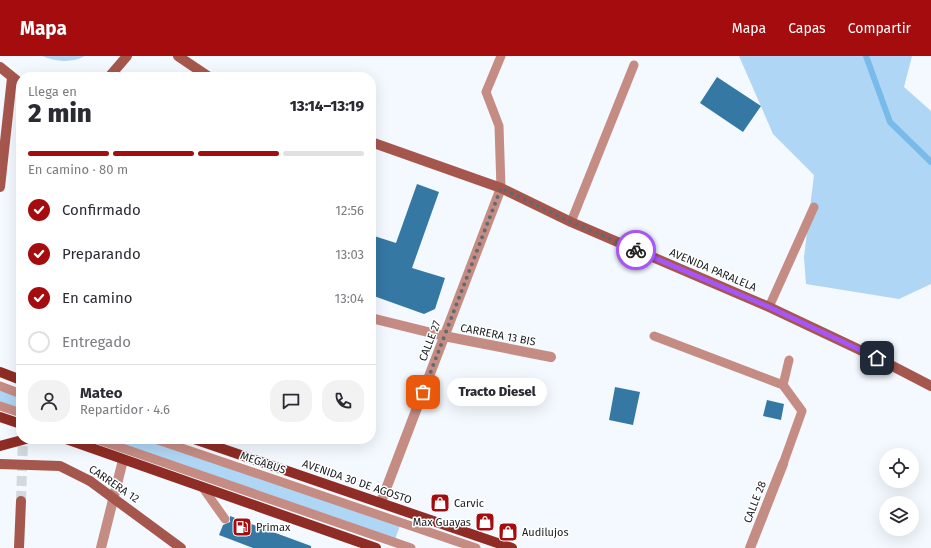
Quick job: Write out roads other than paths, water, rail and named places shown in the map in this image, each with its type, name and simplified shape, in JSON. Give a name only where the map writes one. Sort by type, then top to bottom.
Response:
[{"type":"main road","points":[[114,72],[127,56]]},
{"type":"main road","points":[[178,56],[202,72]]},
{"type":"main road","points":[[0,67],[16,81]]},
{"type":"main road","points":[[0,187],[12,78]]},
{"type":"main road","name":"AVENIDA PARALELA","points":[[376,144],[501,188],[571,222],[769,307],[877,358],[931,386]]},
{"type":"main road","points":[[0,372],[16,378]]},
{"type":"main road","points":[[0,416],[16,422]]},
{"type":"main road","points":[[0,446],[16,442]]},
{"type":"main road","points":[[81,444],[123,460],[376,548]]},
{"type":"main road","name":"AVENIDA 30 DE AGOSTO","points":[[209,444],[512,548]]},
{"type":"main road","name":"CARRERA 12","points":[[0,464],[60,466],[90,480],[181,548]]},
{"type":"main road","points":[[19,548],[21,502]]},
{"type":"street","name":"CALLE 27","points":[[381,502],[501,188]]},
{"type":"street","name":"CARRERA 13 BIS","points":[[376,319],[444,336],[550,357]]},
{"type":"street","points":[[101,548],[112,496],[123,460]]},
{"type":"street","name":"CALLE 28","points":[[750,548],[783,464]]},
{"type":"lane","points":[[501,56],[486,92],[498,126],[501,188]]},
{"type":"lane","points":[[571,222],[634,65]]},
{"type":"lane","points":[[769,307],[814,207]]},
{"type":"lane","points":[[654,336],[783,385],[802,411],[783,464]]},
{"type":"lane","points":[[783,385],[789,360]]},
{"type":"lane","points":[[0,386],[16,392]]},
{"type":"lane","points":[[0,406],[16,411]]},
{"type":"lane","points":[[110,444],[410,548]]},
{"type":"lane","name":"MEGABUS","points":[[170,444],[476,548]]},
{"type":"lane","points":[[203,488],[225,520]]},
{"type":"lane","points":[[354,548],[365,544]]},
{"type":"waterway","points":[[866,56],[890,122],[931,162]]},
{"type":"tunnel","points":[[21,501],[23,444]]},
{"type":"place","name":"Tracto Diesel","points":[[423,392]]},
{"type":"place","name":"Carvic","points":[[440,503]]},
{"type":"place","name":"Max Guayas","points":[[485,522]]},
{"type":"place","name":"Primax","points":[[242,527]]},
{"type":"place","name":"Audilujos","points":[[508,532]]}]
